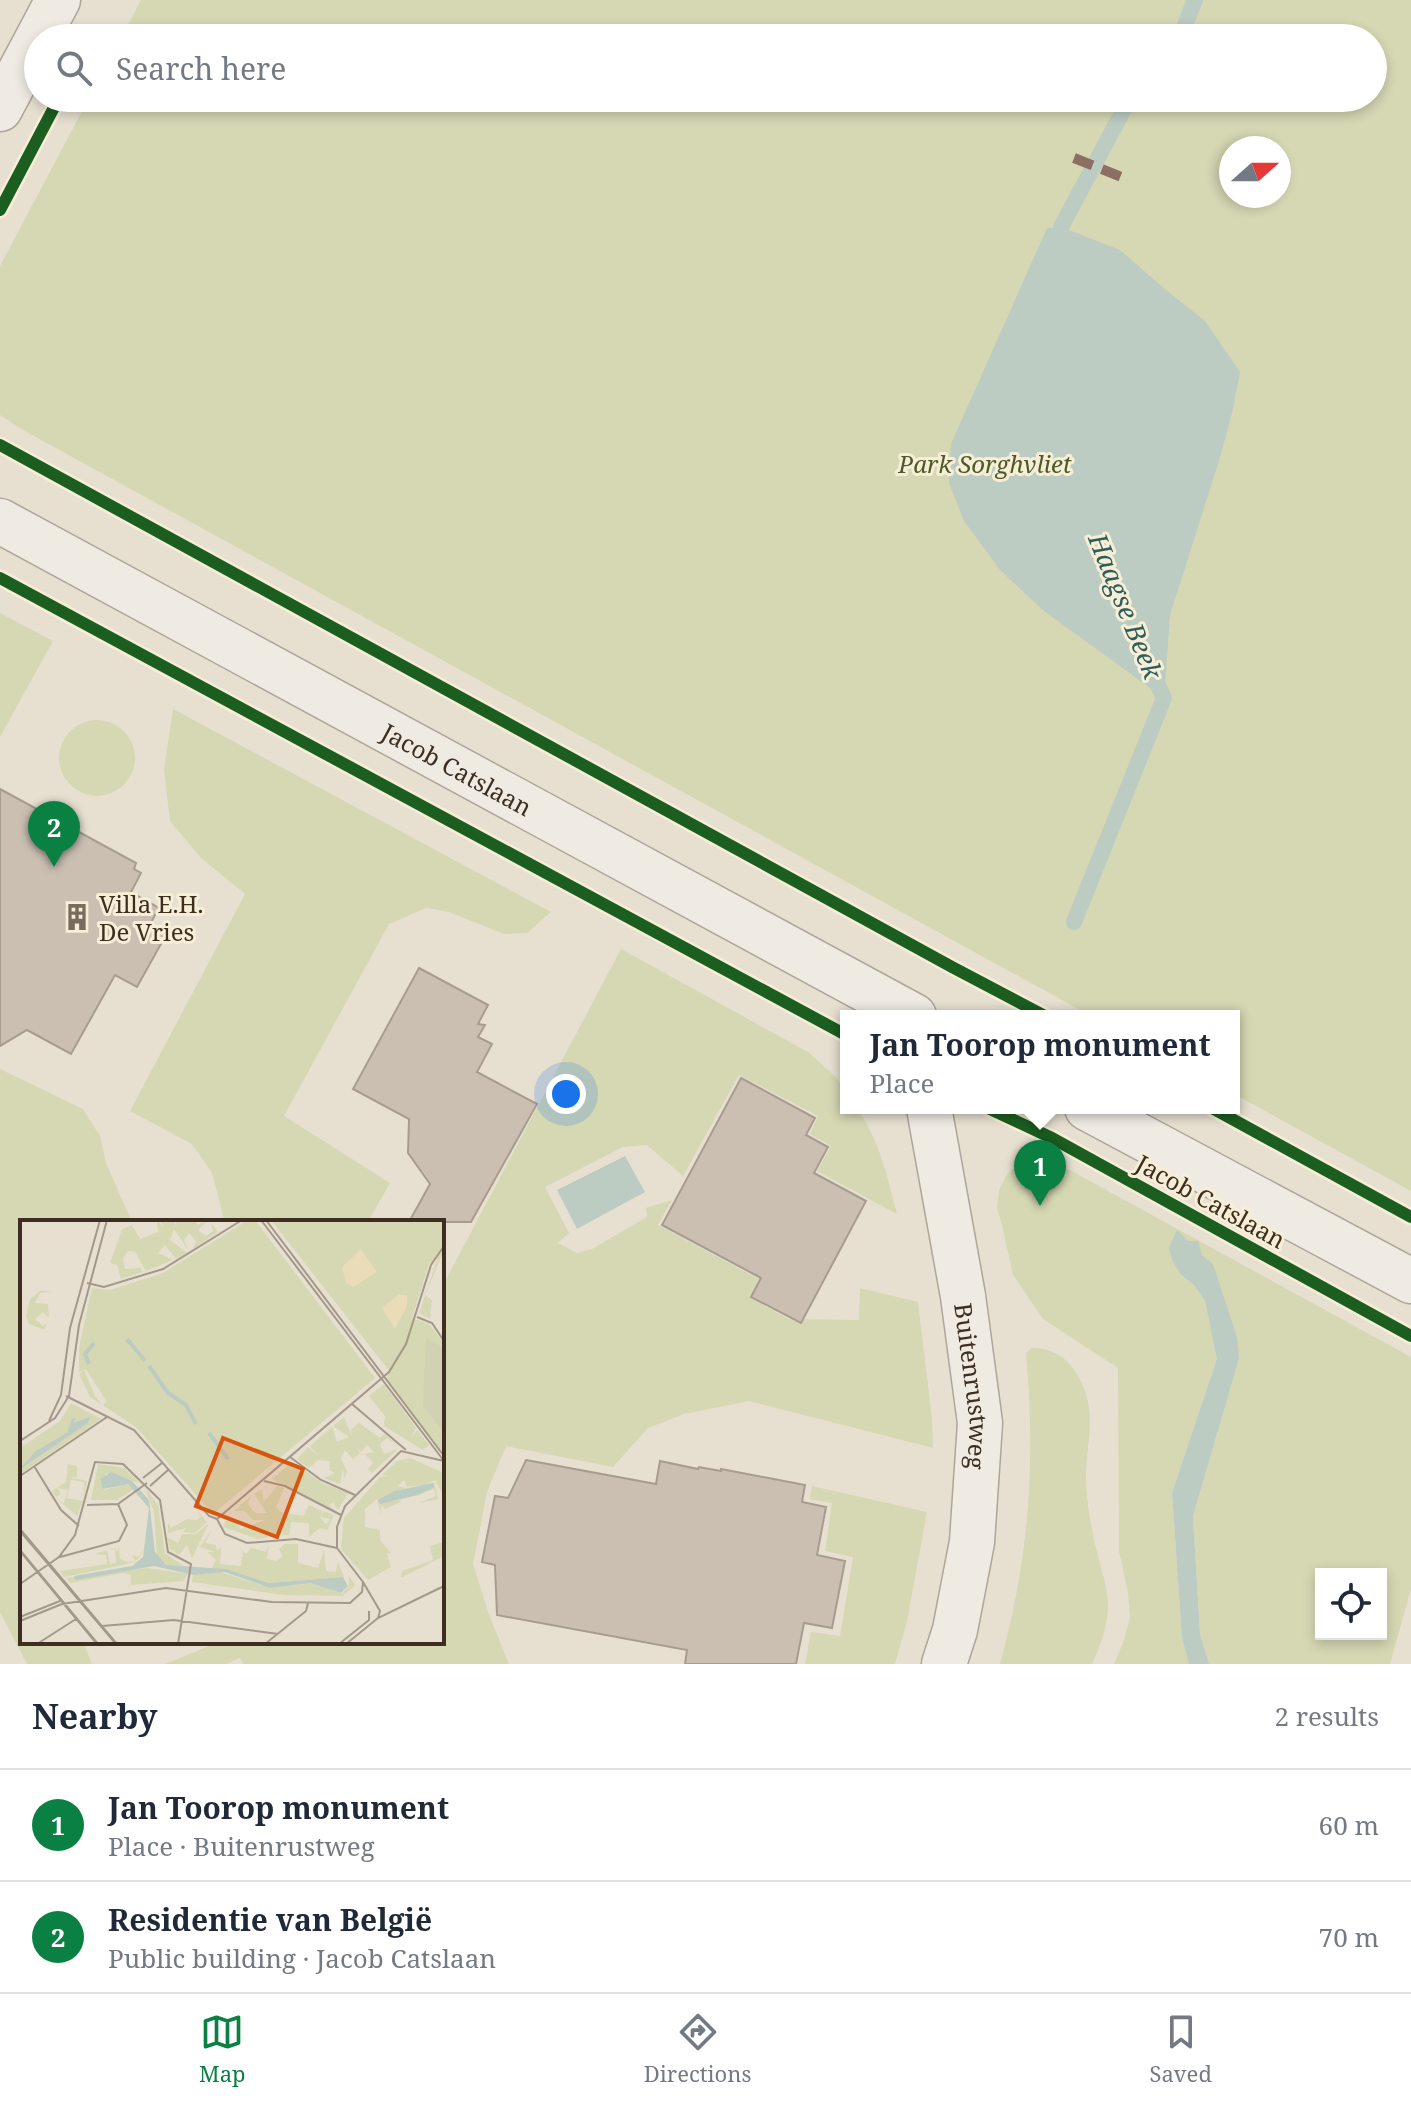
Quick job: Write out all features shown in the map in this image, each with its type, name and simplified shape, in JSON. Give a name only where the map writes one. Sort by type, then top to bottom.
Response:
[{"type":"street","points":[[45,24],[58,0]]},
{"type":"street","points":[[0,109],[24,64]]},
{"type":"street","name":"Jacob Catslaan","points":[[0,521],[903,1010]]},
{"type":"street","name":"Buitenrustweg","points":[[930,1114],[963,1296],[980,1423],[972,1542],[955,1630],[944,1664]]},
{"type":"street","name":"Jacob Catslaan","points":[[1098,1114],[1411,1281]]},
{"type":"green space","name":"Park Sorghvliet","points":[[141,0],[1411,0],[1411,1191],[1240,1097],[1240,1010],[1080,1010],[0,415],[0,266],[82,112],[1387,112],[1387,24],[128,24]]},
{"type":"green space","points":[[0,613],[53,641],[0,737]]},
{"type":"green space","points":[[173,709],[551,912],[527,933],[504,934],[449,912],[426,908],[389,924],[284,1116],[390,1183],[369,1220],[225,1220],[212,1173],[192,1144],[130,1111],[245,894],[201,858],[170,821],[164,769]]},
{"type":"green space","points":[[105,720],[118,726],[129,737],[135,758],[133,773],[118,790],[105,796],[89,796],[76,790],[61,773],[59,750],[65,737],[82,722]]},
{"type":"green space","points":[[621,949],[808,1052],[837,1078],[840,1083],[840,1114],[861,1114],[872,1133],[897,1214],[817,1171],[831,1146],[810,1134],[818,1116],[739,1075],[683,1176],[647,1145],[623,1147],[545,1187],[569,1233],[558,1243],[577,1253],[592,1249],[647,1217],[646,1208],[672,1200],[658,1225],[759,1279],[750,1298],[789,1319],[859,1320],[860,1288],[918,1302],[933,1448],[749,1401],[684,1414],[648,1428],[613,1467],[506,1446],[487,1492],[473,1564],[509,1664],[243,1664],[240,1658],[226,1664],[165,1664],[214,1644],[444,1644],[444,1283]]},
{"type":"green space","points":[[0,1069],[83,1109],[100,1136],[106,1163],[131,1220],[20,1220],[20,1644],[84,1644],[92,1664],[27,1664],[0,1612]]},
{"type":"green space","points":[[1033,1160],[1049,1160],[1411,1357],[1411,1589],[1390,1664],[1209,1664],[1200,1634],[1193,1516],[1239,1359],[1207,1260],[1202,1255],[1180,1275],[1194,1285],[1205,1301],[1218,1359],[1172,1493],[1182,1637],[1189,1664],[1114,1664],[1130,1618],[1119,1551],[1118,1368],[1043,1319],[1013,1275],[997,1208],[999,1190],[1007,1174]]},
{"type":"green space","points":[[1032,1348],[1051,1351],[1066,1360],[1077,1374],[1088,1401],[1087,1497],[1108,1605],[1101,1643],[1092,1664],[1000,1664],[1018,1586],[1028,1510],[1030,1433],[1026,1353]]},
{"type":"green space","points":[[812,1486],[927,1512],[907,1621],[895,1664],[805,1664],[811,1632],[840,1636],[853,1557],[825,1551],[832,1503],[810,1499]]},
{"type":"water","points":[[1061,227],[1120,250],[1205,321],[1240,372],[1219,461],[1170,615],[1164,698],[1044,611],[1001,571],[964,521],[949,483],[951,444],[1047,228]]},
{"type":"water","points":[[625,1156],[645,1192],[577,1229],[557,1190]]},
{"type":"water","points":[[1177,1230],[1188,1241],[1198,1241],[1202,1255],[1213,1264],[1237,1337],[1239,1359],[1193,1516],[1200,1634],[1209,1664],[1189,1664],[1182,1638],[1172,1493],[1217,1359],[1205,1301],[1173,1262],[1169,1248]]},
{"type":"building","name":"Villa E.H. De Vries","points":[[0,789],[136,863],[134,869],[141,873],[131,892],[159,908],[149,926],[166,935],[137,987],[115,975],[71,1054],[27,1030],[0,1046]]},
{"type":"building","points":[[419,968],[488,1005],[478,1024],[485,1025],[478,1037],[492,1044],[477,1072],[537,1104],[471,1222],[410,1220],[430,1184],[408,1153],[409,1119],[353,1089]]},
{"type":"building","points":[[741,1078],[815,1118],[806,1135],[828,1147],[814,1173],[866,1201],[801,1323],[751,1297],[761,1278],[662,1225]]},
{"type":"building","points":[[526,1460],[656,1484],[660,1461],[805,1485],[802,1502],[826,1507],[817,1555],[845,1561],[832,1628],[804,1623],[796,1664],[685,1664],[687,1650],[497,1615],[495,1565],[482,1562],[495,1496],[508,1498]]},
{"type":"waterway","name":"Haagse Beek","points":[[1185,24],[1195,0]]},
{"type":"waterway","name":"Haagse Beek","points":[[1062,246],[1061,227],[1123,112]]},
{"type":"waterway","name":"Haagse Beek","points":[[1074,922],[1164,698],[1155,679]]},
{"type":"marked path","points":[[1074,158],[1124,178]]},
{"type":"cycle path","points":[[0,210],[52,112]]},
{"type":"cycle path","points":[[0,445],[1034,1010]]},
{"type":"cycle path","points":[[0,578],[840,1032]]},
{"type":"cycle path","points":[[1001,1114],[1052,1138],[1411,1336]]},
{"type":"cycle path","points":[[1223,1114],[1411,1217]]},
{"type":"place","name":"Residentie van België","points":[[54,867]]},
{"type":"place","name":"Villa E.H. De Vries","points":[[77,917]]},
{"type":"place","name":"Jan Toorop monument","points":[[1040,1206]]}]
